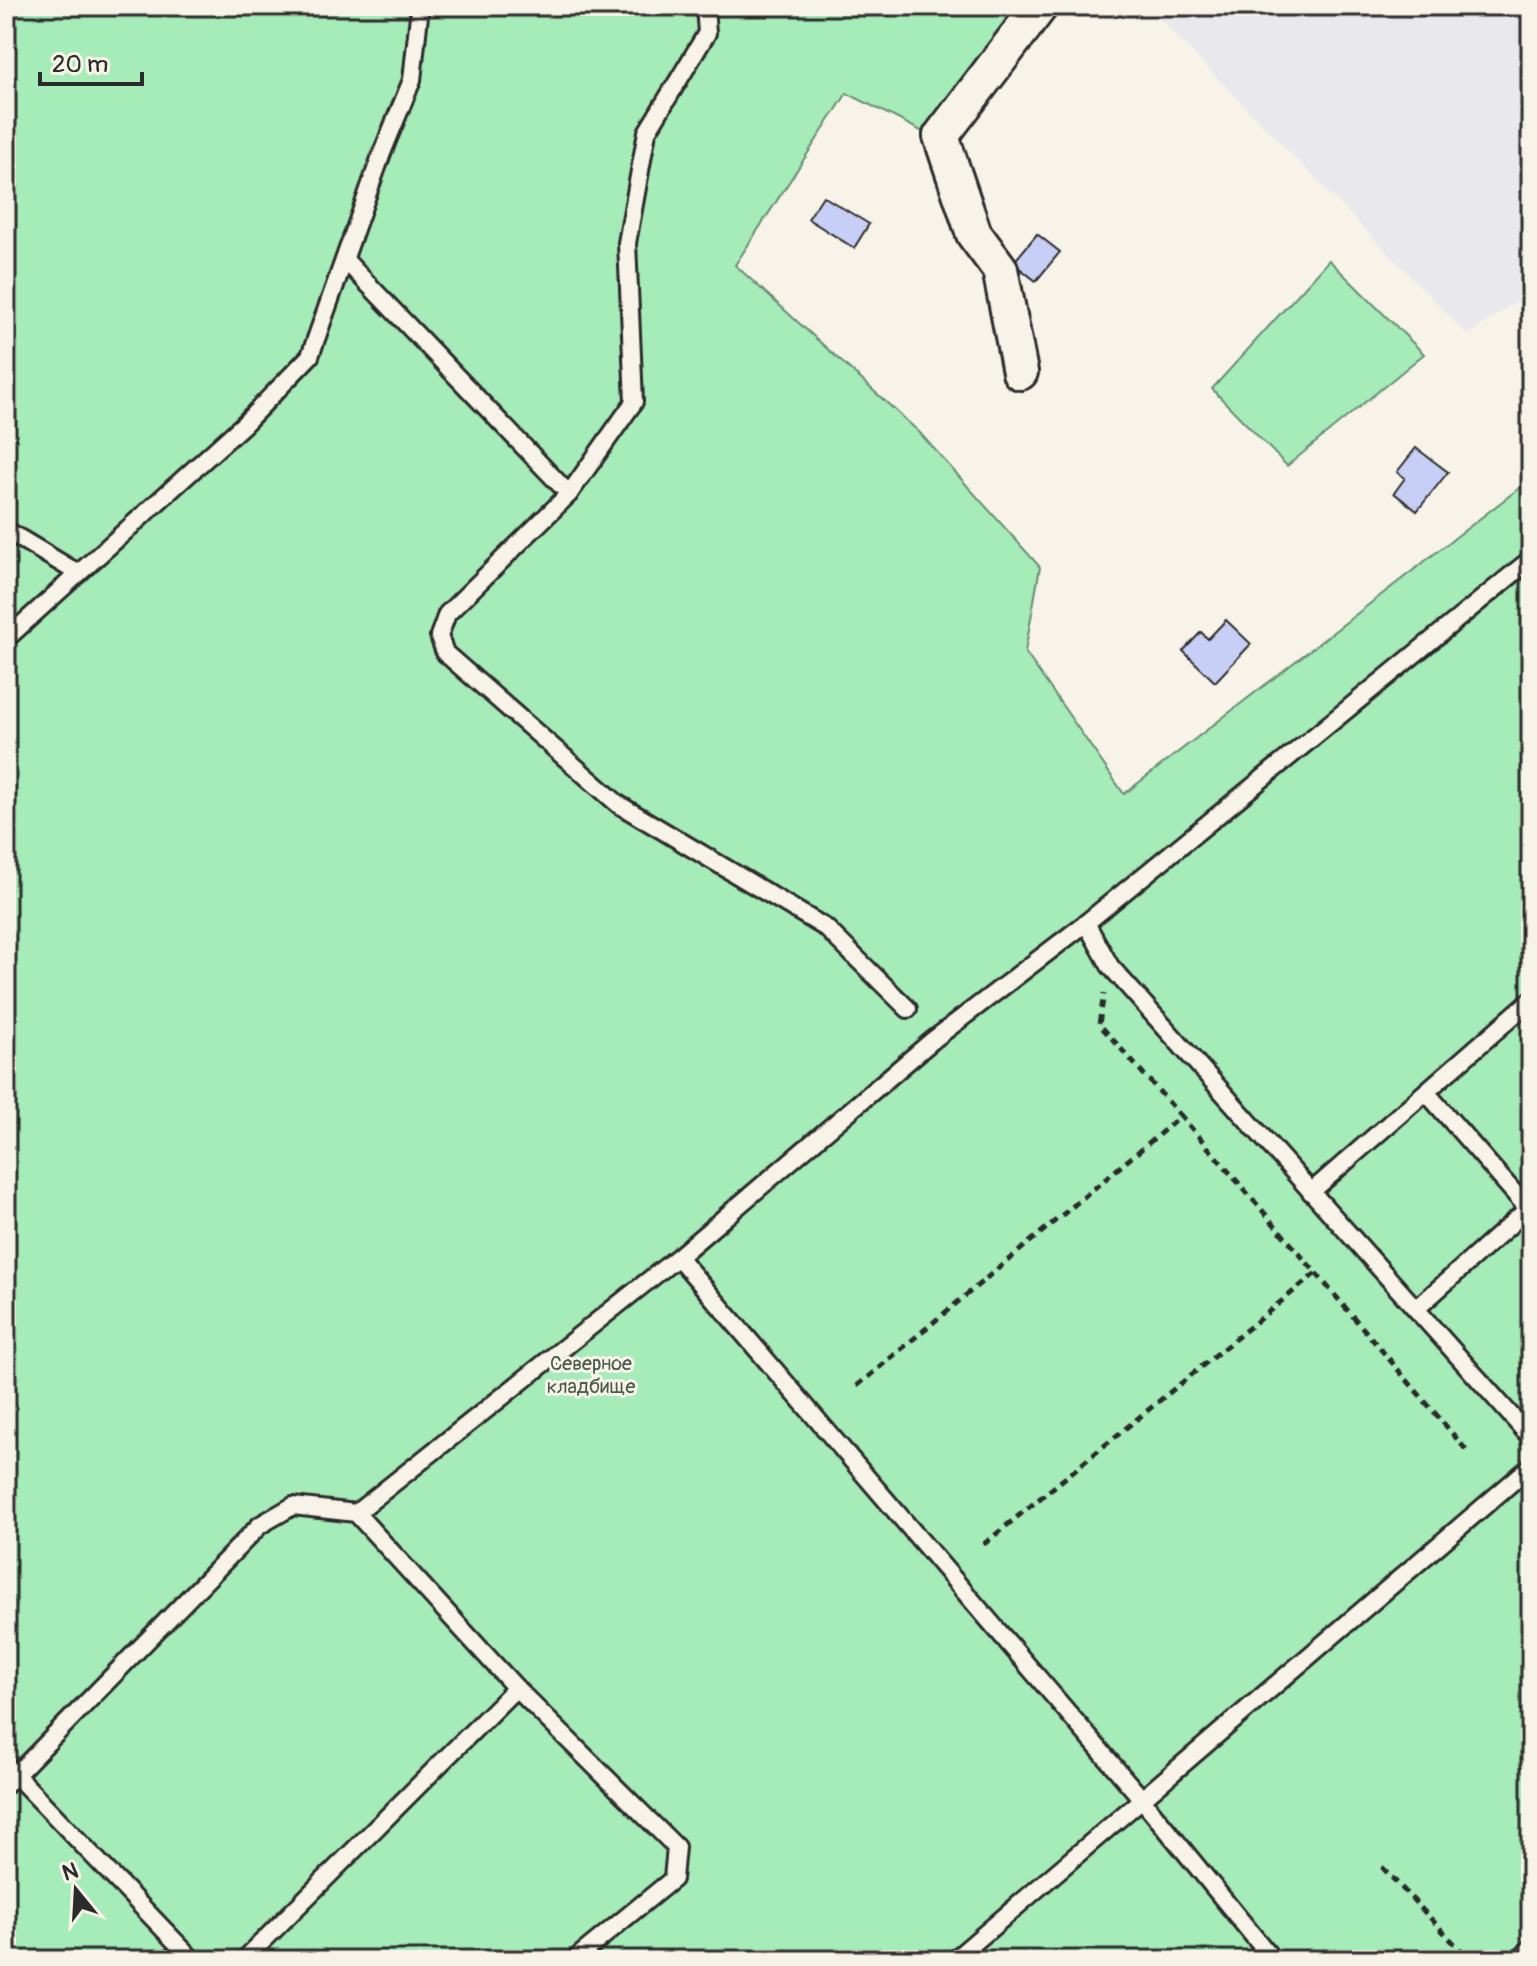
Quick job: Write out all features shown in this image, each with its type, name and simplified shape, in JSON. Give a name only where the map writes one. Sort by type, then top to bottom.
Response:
[{"type":"street","points":[[1020,372],[1000,269],[974,234],[941,136],[1040,6]]},
{"type":"lane","points":[[6,639],[76,572],[244,424],[310,356],[382,153],[412,80],[420,6]]},
{"type":"lane","points":[[705,6],[707,33],[647,132],[627,243],[634,402],[569,494],[447,614],[439,636],[445,653],[618,804],[826,928],[908,1009]]},
{"type":"lane","points":[[345,260],[569,494]]},
{"type":"lane","points":[[6,530],[76,572]]},
{"type":"lane","points":[[356,1513],[678,1257],[933,1040],[1086,923],[1531,559]]},
{"type":"lane","points":[[1086,923],[1110,966],[1531,1438]]},
{"type":"lane","points":[[1311,1192],[1531,1000]]},
{"type":"lane","points":[[1416,1309],[1530,1209],[1426,1092]]},
{"type":"lane","points":[[678,1257],[1141,1798],[1273,1960]]},
{"type":"lane","points":[[954,1960],[1531,1466]]},
{"type":"lane","points":[[193,1960],[9,1776],[260,1525],[293,1506],[356,1513],[516,1688],[676,1847],[673,1879],[574,1960]]},
{"type":"lane","points":[[244,1960],[516,1688]]},
{"type":"lane","points":[[1519,1960],[1531,1948]]},
{"type":"path","points":[[1110,966],[1099,1024],[1468,1452]]},
{"type":"path","points":[[857,1386],[1181,1116]]},
{"type":"path","points":[[984,1544],[1316,1273]]},
{"type":"path","points":[[1382,1867],[1470,1960]]},
{"type":"shaded area","points":[[1147,6],[1531,6],[1531,291],[1468,335]]},
{"type":"green space","name":"Северное кладбище","points":[[6,6],[1017,6],[923,132],[847,93],[735,265],[919,432],[1040,567],[1025,652],[1124,794],[1531,479],[1531,1960],[6,1960]]},
{"type":"green space","points":[[1329,260],[1424,354],[1287,466],[1212,389]]},
{"type":"building","points":[[1255,6],[1361,6],[1255,15]]},
{"type":"building","points":[[823,196],[869,224],[854,248],[808,219]]},
{"type":"building","points":[[1037,234],[1060,252],[1036,281],[1013,263]]},
{"type":"building","points":[[1416,448],[1448,472],[1417,511],[1394,493],[1405,478],[1397,472]]},
{"type":"building","points":[[1226,620],[1251,644],[1215,682],[1183,651],[1201,632],[1208,639]]}]
